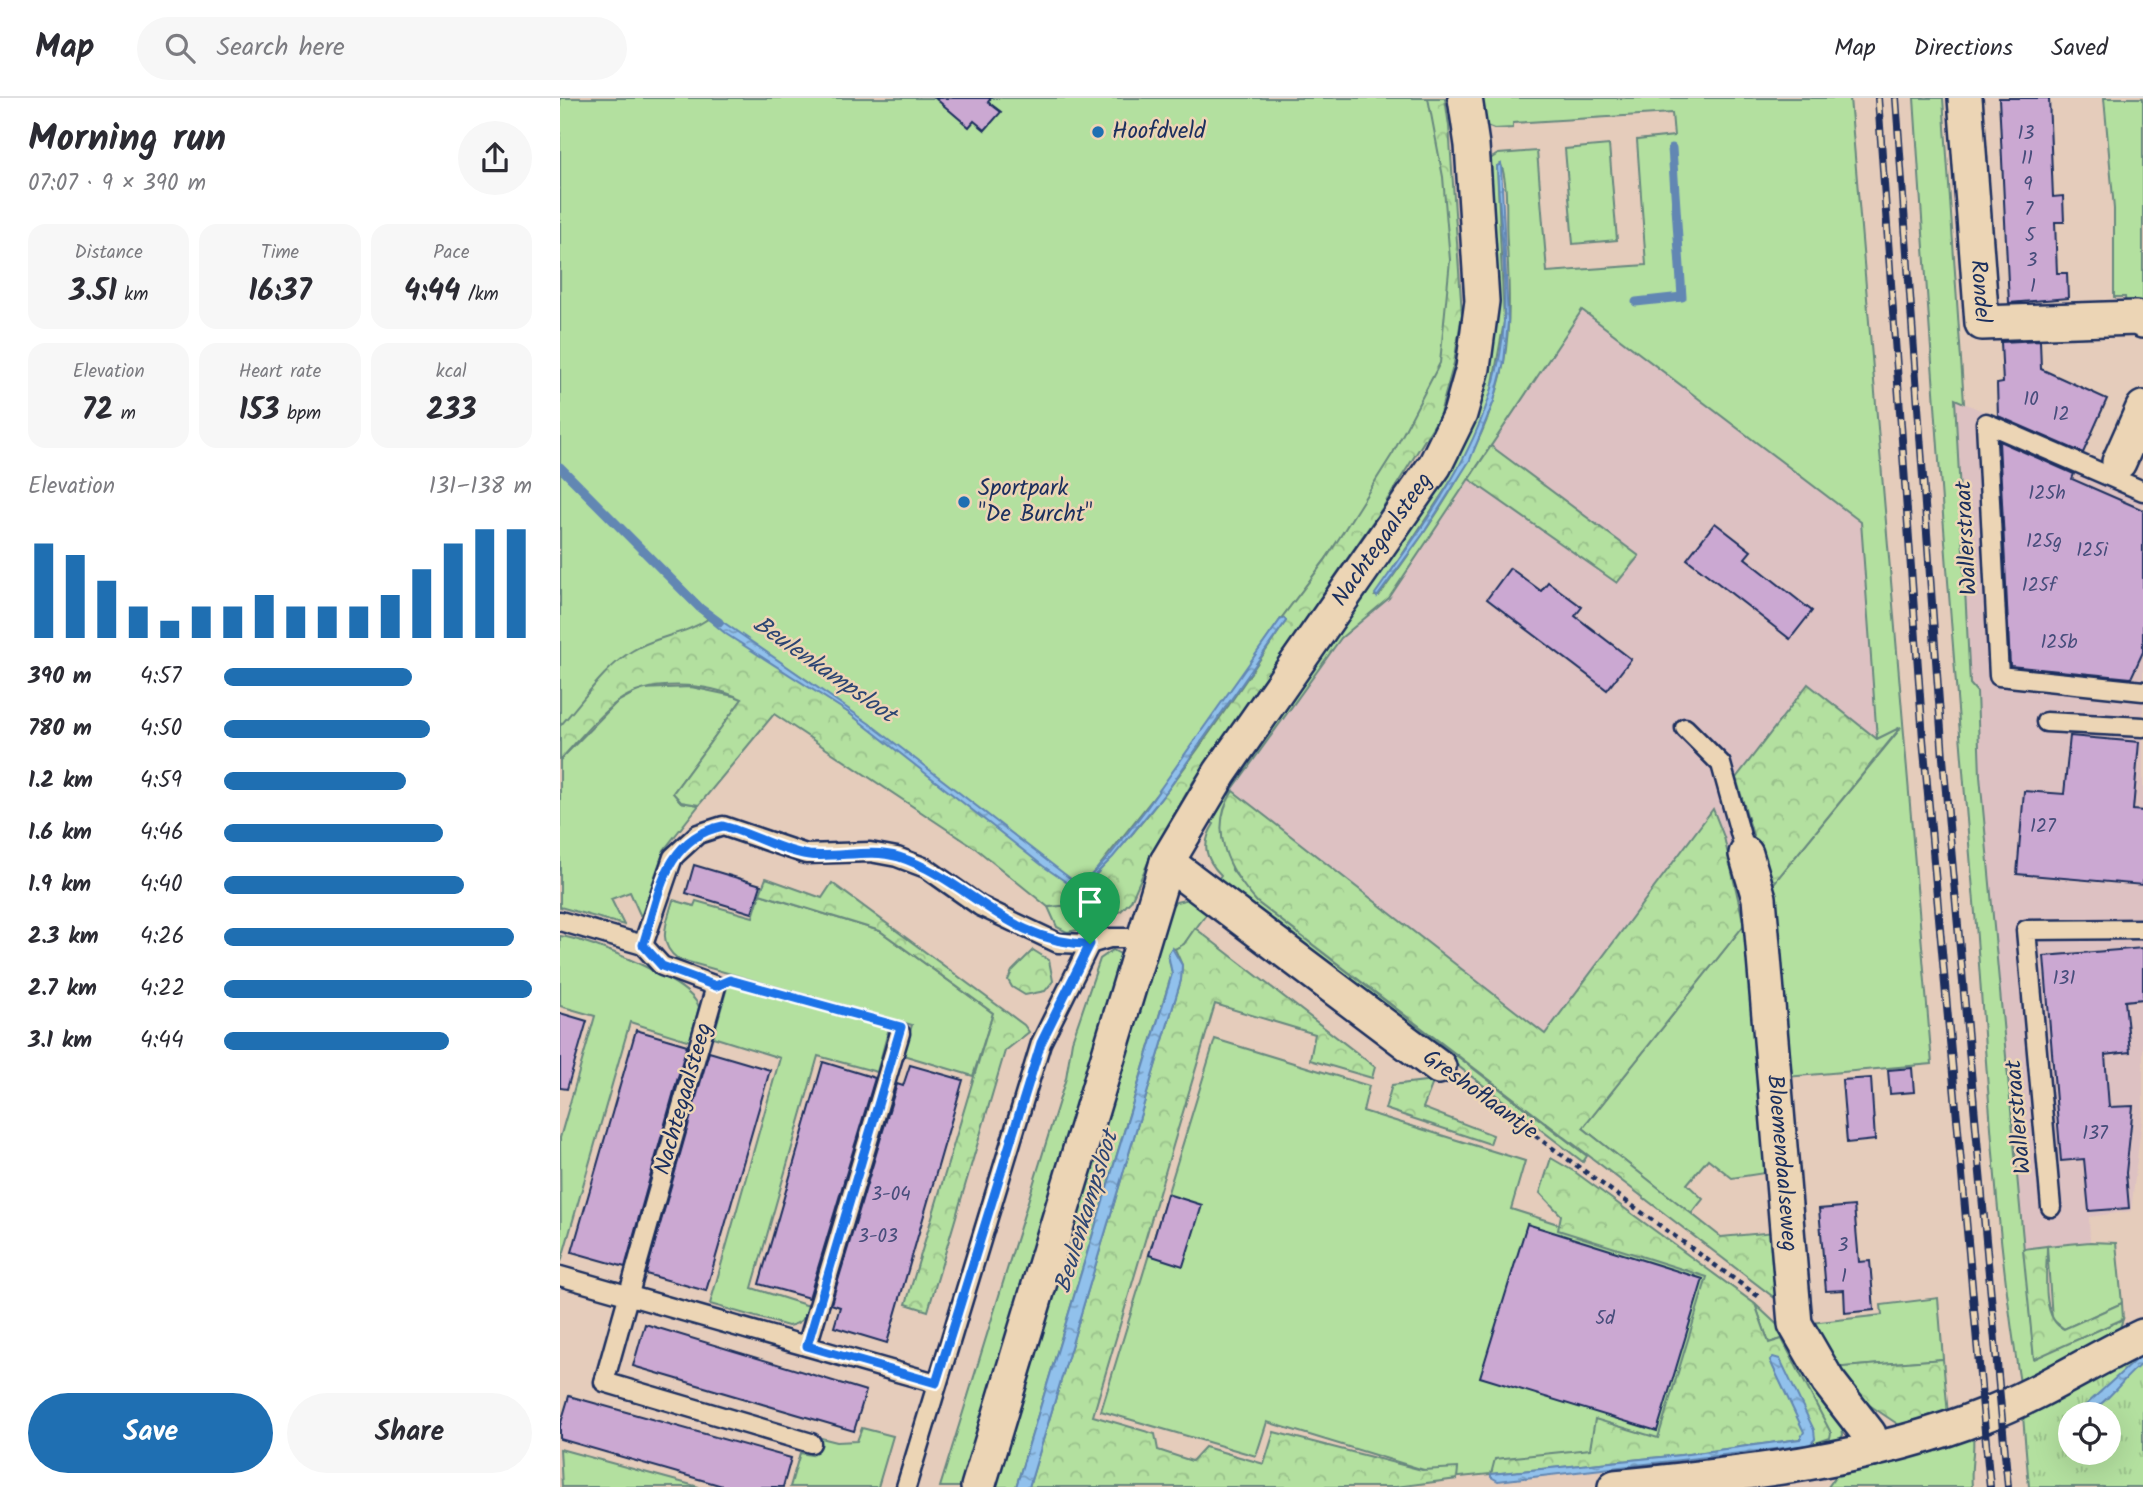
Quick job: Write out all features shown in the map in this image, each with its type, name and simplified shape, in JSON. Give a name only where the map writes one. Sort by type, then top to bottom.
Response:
[{"type":"street","name":"Nachtegaalsteeg","points":[[978,1487],[1167,862],[1220,773],[1427,477],[1460,414],[1473,368],[1482,301],[1472,145],[1465,98]]},
{"type":"street","name":"Rondel","points":[[1965,98],[1982,323],[2136,318],[2143,321]]},
{"type":"street","points":[[2119,462],[2143,408]]},
{"type":"street","name":"Bloemendaalseweg","points":[[1746,854],[1759,898],[1796,1324],[1828,1381],[1869,1434],[1873,1450]]},
{"type":"street","name":"Greshoflaantje","points":[[1167,862],[1439,1067]]},
{"type":"street","points":[[1615,1487],[1805,1476],[1873,1450],[1992,1412],[2143,1336]]},
{"type":"lane","name":"Wallerstraat","points":[[2143,491],[1986,423],[1999,676],[2143,691]]},
{"type":"lane","points":[[2046,722],[2143,727]]},
{"type":"lane","points":[[1685,727],[1721,764],[1746,854]]},
{"type":"lane","points":[[643,945],[673,857],[698,834],[723,826],[806,854],[870,852],[897,857],[926,868],[980,906],[1058,943],[1090,944],[1110,938],[1143,938]]},
{"type":"lane","points":[[560,921],[643,945],[662,966],[716,986]]},
{"type":"lane","name":"Wallerstraat","points":[[2051,1207],[2026,930],[2143,929]]},
{"type":"lane","points":[[906,1487],[1041,1043],[1090,944]]},
{"type":"lane","name":"Nachtegaalsteeg","points":[[716,986],[604,1382],[811,1443]]},
{"type":"lane","points":[[807,1346],[900,1033]]},
{"type":"lane","points":[[560,1276],[936,1383]]},
{"type":"path","points":[[716,986],[730,980],[901,1027],[900,1033]]},
{"type":"path","name":"Greshoflaantje","points":[[1439,1067],[1796,1324]]},
{"type":"shaded area","points":[[1578,297],[1860,515],[1877,754],[1580,1125],[1207,813]]},
{"type":"shaded area","points":[[1948,396],[2143,481],[2143,1109],[2131,1211],[2089,1217],[2090,1242],[2023,1249],[1965,709]]},
{"type":"green space","name":"Sportpark \"De Burcht\"","points":[[560,98],[1453,98],[1439,99],[1457,276],[1446,371],[1411,445],[1280,620],[1178,767],[1084,885],[1077,888],[808,681],[708,615],[690,598],[688,600],[708,619],[560,731]]},
{"type":"green space","points":[[1428,98],[1445,98],[1462,314],[1454,363],[1439,417],[1383,507],[1193,782],[1154,849],[1131,901],[1121,911],[1103,918],[1072,905],[1048,907],[975,848],[774,714],[699,805],[681,802],[673,793],[742,699],[712,689],[662,686],[630,694],[602,715],[560,760],[560,726],[612,667],[641,646],[690,629],[708,619],[849,713],[1081,890],[1139,826],[1239,691],[1286,621],[1284,618],[1280,620],[1326,559],[1393,453],[1440,363],[1450,260],[1443,177]]},
{"type":"green space","points":[[1476,98],[1850,98],[1932,1064],[1787,1077],[1769,889],[1900,729],[1877,739],[1861,522],[1582,310],[1389,598],[1341,638],[1230,795],[1232,870],[1257,902],[1587,1156],[1583,1162],[1217,881],[1221,875],[1208,857],[1206,845],[1214,824],[1205,818],[1448,463],[1487,161],[1498,154],[1537,151],[1547,272],[1646,265],[1637,140],[1674,136],[1672,113],[1513,123],[1513,128],[1494,129],[1484,125]],"holes":[[[1501,164],[1506,193],[1509,318],[1504,362],[1496,395],[1484,426],[1454,485],[1418,542],[1379,596],[1375,596],[1466,458],[1490,400],[1504,322],[1497,166]]]},
{"type":"green space","points":[[1914,98],[1943,98],[1964,403],[1955,399],[1970,684],[1977,692],[1980,776],[2034,1358],[2123,1319],[2116,1339],[2020,1383],[2004,1269],[1993,1155]]},
{"type":"green space","points":[[2104,98],[2143,98],[2143,306],[2126,306],[2125,297],[2114,297],[2114,209]]},
{"type":"green space","points":[[1609,145],[1617,240],[1573,244],[1565,149]]},
{"type":"green space","points":[[1491,446],[1639,556],[1617,583],[1469,479]]},
{"type":"green space","points":[[1808,684],[1877,739],[1901,727],[1769,889],[1736,778]]},
{"type":"green space","points":[[691,687],[743,698],[673,793],[681,802],[699,805],[664,850],[641,917],[630,892],[611,899],[624,925],[560,907],[560,760],[617,702],[641,689]]},
{"type":"green space","points":[[1233,791],[1545,1034],[1713,809],[1724,837],[1744,925],[1583,1128],[1721,1237],[1775,1232],[1780,1302],[1257,902],[1230,864],[1225,850],[1222,820],[1225,806]]},
{"type":"green space","points":[[766,878],[822,898],[832,883],[1024,1025],[1029,1032],[1005,1051],[928,1311],[906,1304],[993,1013],[880,931],[760,894]]},
{"type":"green space","points":[[760,894],[880,931],[993,1013],[973,1076],[903,1055],[912,1025],[678,959],[671,953],[665,932],[673,900],[694,906],[696,901],[753,917]]},
{"type":"green space","points":[[1194,898],[1211,908],[1184,944],[1172,948],[1168,954],[1172,973],[1016,1487],[989,1487],[1168,908],[1176,902]]},
{"type":"green space","points":[[1072,905],[1103,918],[1094,927],[1067,932],[1057,927],[1048,907]]},
{"type":"green space","points":[[1744,925],[1771,1172],[1732,1178],[1708,1159],[1687,1184],[1703,1199],[1691,1214],[1583,1128]]},
{"type":"green space","points":[[1195,928],[1375,1067],[1372,1078],[1310,1060],[1315,1034],[1215,1004],[1093,1416],[1155,1434],[1158,1450],[1192,1461],[1205,1447],[1264,1464],[1274,1432],[1422,1470],[1458,1468],[1457,1479],[1396,1487],[1029,1487],[1181,980],[1182,965],[1175,949],[1184,944]]},
{"type":"green space","points":[[560,936],[637,962],[677,985],[692,996],[699,1007],[690,1041],[630,1022],[561,1262],[560,1138],[595,1016],[560,1006]]},
{"type":"green space","points":[[1033,950],[1049,960],[1053,981],[1045,991],[1025,995],[1012,987],[1008,980],[1012,971]]},
{"type":"green space","points":[[1113,950],[1122,955],[966,1487],[940,1487],[1066,1078],[1072,1041],[1100,959]]},
{"type":"green space","points":[[728,984],[889,1028],[877,1072],[818,1056],[752,1288],[809,1306],[802,1320],[788,1326],[710,1304],[780,1058],[713,1037]]},
{"type":"green space","points":[[1215,1039],[1369,1086],[1363,1111],[1525,1161],[1511,1209],[1711,1273],[1653,1458],[1450,1478],[1267,1422],[1256,1456],[1101,1411]]},
{"type":"green space","points":[[1434,1080],[1423,1108],[1493,1135],[1490,1144],[1385,1109],[1392,1085]]},
{"type":"green space","points":[[1551,1158],[1575,1172],[1755,1304],[1769,1343],[1782,1339],[1831,1433],[1830,1438],[1810,1445],[1815,1439],[1770,1360],[1805,1432],[1800,1439],[1681,1455],[1491,1474],[1495,1459],[1590,1449],[1595,1419],[1658,1438],[1707,1277],[1558,1230],[1561,1215],[1540,1193]]},
{"type":"green space","points":[[2090,1242],[2116,1243],[2122,1303],[2064,1329],[2052,1319],[2047,1246]]},
{"type":"green space","points":[[2047,1246],[2046,1292],[2056,1324],[2064,1329],[2122,1303],[2123,1319],[2034,1359],[2023,1249]]},
{"type":"green space","points":[[1938,1298],[1943,1359],[1831,1368],[1810,1323],[1882,1315],[1881,1305]]},
{"type":"green space","points":[[1755,1304],[1787,1334],[1842,1426],[1843,1435],[1836,1444],[1813,1448],[1810,1445],[1826,1441],[1782,1339],[1769,1343]]},
{"type":"green space","points":[[2143,1353],[2143,1487],[2029,1487],[2023,1416]]},
{"type":"green space","points":[[1943,1359],[1948,1415],[1902,1427],[1856,1396],[1831,1368]]},
{"type":"green space","points":[[862,1428],[893,1436],[878,1487],[790,1487],[800,1453],[812,1455],[817,1437],[837,1442],[857,1441]]},
{"type":"green space","points":[[1973,1434],[1972,1487],[1828,1487],[1836,1476],[1845,1470]]},
{"type":"green space","points":[[560,1449],[699,1487],[562,1487]]},
{"type":"water","points":[[1501,164],[1508,322],[1504,362],[1494,401],[1470,460],[1423,534],[1377,597],[1375,594],[1440,499],[1459,466],[1490,397],[1499,360],[1504,321],[1497,166]]},
{"type":"water","points":[[713,615],[870,724],[1080,886],[1107,859],[1146,809],[1280,620],[1284,618],[1286,621],[1167,791],[1113,857],[1079,891],[1043,866],[849,713],[726,634],[708,619]]},
{"type":"water","points":[[1172,948],[1182,965],[1181,980],[1029,1487],[1016,1487],[1172,974],[1168,954]]},
{"type":"water","points":[[2143,1353],[2143,1363],[2104,1402],[2089,1402]]},
{"type":"water","points":[[1773,1357],[1780,1359],[1814,1430],[1815,1439],[1810,1445],[1498,1481],[1491,1477],[1491,1474],[1681,1455],[1800,1439],[1804,1432],[1770,1360]]},
{"type":"building","points":[[935,98],[991,98],[988,102],[1001,112],[985,130],[974,121],[969,127]]},
{"type":"building","points":[[1999,98],[2049,98],[2053,197],[2063,196],[2064,222],[2055,222],[2057,273],[2067,273],[2068,298],[2009,303]]},
{"type":"building","points":[[2040,340],[2041,369],[2107,399],[2083,453],[1998,416],[1997,384],[2003,383],[2001,342]]},
{"type":"building","points":[[1999,441],[2074,474],[2072,479],[2143,510],[2143,652],[2131,678],[2010,666]]},
{"type":"building","points":[[1715,523],[1751,551],[1745,558],[1812,611],[1790,639],[1687,559]]},
{"type":"building","points":[[1510,568],[1541,591],[1548,582],[1582,607],[1575,616],[1631,659],[1607,690],[1487,599]]},
{"type":"building","points":[[2070,736],[2139,742],[2133,810],[2143,811],[2143,885],[2017,874],[2024,791],[2064,794]]},
{"type":"building","points":[[694,865],[761,885],[752,913],[686,893]]},
{"type":"building","points":[[2143,948],[2143,999],[2125,1001],[2130,1052],[2105,1055],[2109,1107],[2133,1106],[2126,1173],[2129,1208],[2089,1211],[2084,1159],[2061,1161],[2044,956]]},
{"type":"building","points":[[560,1013],[587,1021],[567,1089],[560,1088]]},
{"type":"building","points":[[636,1030],[687,1045],[625,1267],[572,1252]]},
{"type":"building","points":[[709,1052],[770,1070],[706,1291],[646,1274]]},
{"type":"building","points":[[823,1062],[875,1078],[809,1298],[759,1284]]},
{"type":"building","points":[[910,1065],[963,1080],[887,1343],[834,1327],[840,1307],[831,1304],[897,1084],[903,1086]]},
{"type":"building","points":[[1912,1068],[1914,1092],[1890,1094],[1888,1070]]},
{"type":"building","points":[[1871,1078],[1875,1140],[1847,1143],[1842,1080]]},
{"type":"building","points":[[1167,1194],[1202,1205],[1183,1266],[1149,1255]]},
{"type":"building","points":[[1854,1206],[1859,1262],[1870,1261],[1874,1310],[1845,1313],[1844,1290],[1826,1291],[1819,1209]]},
{"type":"building","points":[[1527,1224],[1703,1279],[1657,1431],[1480,1377]]},
{"type":"building","points":[[645,1324],[866,1391],[854,1431],[633,1366]]},
{"type":"building","points":[[569,1396],[791,1458],[783,1487],[726,1487],[560,1439],[560,1426]]},
{"type":"waterway","points":[[1636,302],[1682,297],[1672,148]]},
{"type":"waterway","name":"Beulenkampsloot","points":[[560,467],[700,608],[719,622]]},
{"type":"railway","points":[[1878,98],[1923,739],[1990,1487]]},
{"type":"railway","points":[[1896,98],[1943,758],[2008,1487]]},
{"type":"place","name":"Hoofdveld","points":[[1098,132]]},
{"type":"place","name":"Sportpark \"De Burcht\"","points":[[964,502]]},
{"type":"route","points":[[723,826],[806,854],[828,856],[870,852],[897,857],[926,868],[980,906],[1041,937],[1058,943],[1090,944],[1041,1043],[936,1383],[807,1346],[901,1027],[730,980],[722,981],[716,986],[655,962],[643,945],[673,857],[684,843],[698,834],[723,826]]}]
